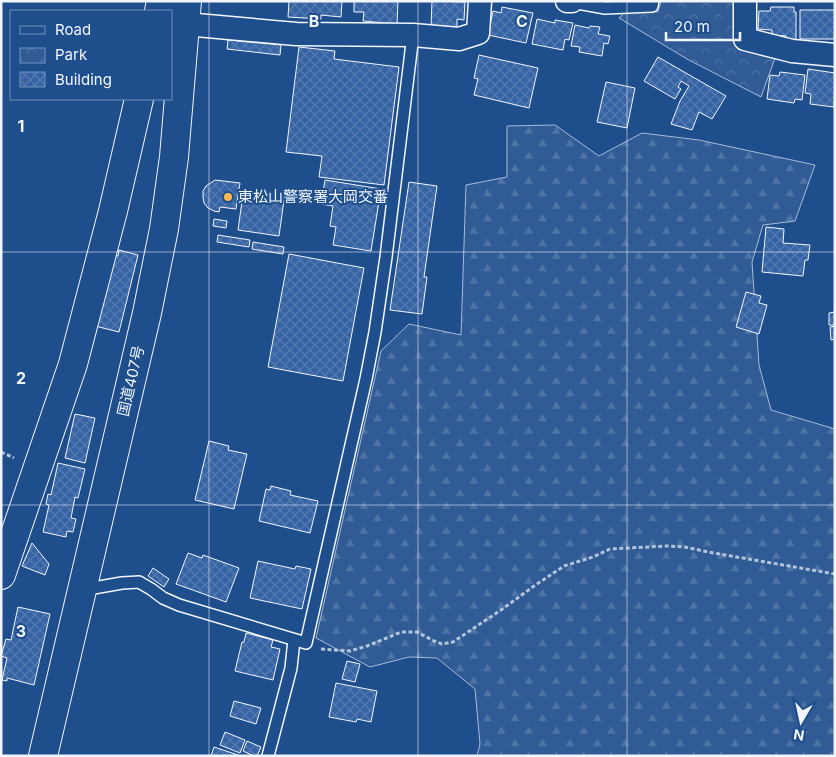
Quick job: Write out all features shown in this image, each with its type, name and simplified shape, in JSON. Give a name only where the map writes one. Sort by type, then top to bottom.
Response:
[{"type":"main road","name":"国道407号","points":[[43,756],[147,313],[164,229],[174,157],[186,13]]},
{"type":"main road","points":[[1,575],[73,364],[113,211],[139,100]]},
{"type":"street","points":[[186,13],[296,34],[412,36],[459,39],[478,33],[480,1]]},
{"type":"street","points":[[746,1],[745,40],[792,51],[835,55]]},
{"type":"lane","points":[[570,2],[605,8],[652,6],[653,1]]},
{"type":"lane","points":[[82,590],[139,582],[163,598],[179,604],[306,643],[362,398],[375,332],[386,257],[412,36]]},
{"type":"lane","points":[[268,756],[291,668],[294,640]]},
{"type":"path","points":[[306,643],[322,649],[350,651],[401,632],[417,632],[442,644],[453,642],[564,566],[593,557],[610,549],[685,547],[835,574]]},
{"type":"green space","points":[[661,1],[737,1],[736,44],[775,58],[761,97],[687,59],[619,18],[627,10],[658,12]]},
{"type":"green space","points":[[555,125],[599,156],[642,133],[699,140],[815,165],[795,221],[763,225],[752,262],[759,365],[771,410],[835,429],[835,756],[477,756],[480,744],[475,689],[437,658],[409,657],[370,667],[316,638],[381,351],[409,324],[461,335],[466,185],[507,177],[507,126]]},
{"type":"building","points":[[289,1],[342,1],[341,17],[321,15],[321,19],[288,17]]},
{"type":"building","points":[[354,1],[398,1],[397,24],[363,21],[364,12],[354,12]]},
{"type":"building","points":[[432,1],[465,2],[464,20],[457,19],[457,30],[431,28]]},
{"type":"building","points":[[502,7],[533,13],[526,43],[488,35],[493,11],[501,13]]},
{"type":"building","points":[[771,7],[794,7],[794,12],[796,12],[796,40],[785,39],[786,36],[772,35],[772,30],[758,29],[759,11],[770,11]]},
{"type":"building","points":[[800,10],[835,10],[835,39],[800,39]]},
{"type":"building","points":[[537,19],[555,23],[555,20],[573,23],[569,40],[565,39],[563,50],[532,44]]},
{"type":"building","points":[[575,25],[589,28],[590,26],[600,27],[598,34],[610,36],[608,44],[604,43],[602,56],[579,52],[580,47],[571,46]]},
{"type":"building","points":[[228,40],[281,45],[280,55],[227,49]]},
{"type":"building","points":[[299,47],[335,51],[334,59],[399,67],[384,185],[319,177],[322,156],[286,152]]},
{"type":"building","points":[[479,55],[538,68],[529,108],[474,95],[478,79],[474,78]]},
{"type":"building","points":[[658,57],[726,96],[712,119],[699,112],[692,130],[671,124],[680,101],[689,86],[681,81],[678,87],[681,89],[675,99],[644,81]]},
{"type":"building","points":[[808,69],[835,73],[834,107],[810,104],[811,94],[805,93]]},
{"type":"building","points":[[780,72],[805,75],[802,100],[795,99],[794,103],[767,99],[770,75],[779,76]]},
{"type":"building","points":[[606,82],[635,88],[627,128],[597,122]]},
{"type":"building","points":[[215,180],[240,183],[236,209],[220,207],[219,212],[208,208],[204,203],[203,191],[206,186]]},
{"type":"building","points":[[325,180],[381,189],[371,251],[333,245],[336,227],[330,226],[333,206],[321,204]]},
{"type":"building","points":[[409,182],[437,186],[424,277],[427,277],[422,314],[390,310]]},
{"type":"building","points":[[243,194],[284,200],[279,236],[238,230]]},
{"type":"building","points":[[214,219],[227,221],[226,228],[213,226]]},
{"type":"building","points":[[766,227],[784,229],[783,243],[810,245],[808,260],[805,260],[803,276],[762,272]]},
{"type":"building","points":[[218,235],[250,240],[249,247],[217,242]]},
{"type":"building","points":[[253,242],[284,247],[283,254],[252,249]]},
{"type":"building","points":[[119,250],[138,255],[119,332],[95,326],[112,255],[118,256]]},
{"type":"building","points":[[289,254],[364,268],[343,381],[268,367]]},
{"type":"building","points":[[746,292],[761,296],[759,303],[767,305],[759,334],[736,327]]},
{"type":"building","points":[[835,312],[835,325],[829,325],[829,313]]},
{"type":"building","points":[[835,326],[835,339],[831,340],[830,327]]},
{"type":"building","points":[[75,414],[95,418],[85,463],[65,458]]},
{"type":"building","points":[[209,441],[229,446],[228,450],[247,454],[234,509],[195,500]]},
{"type":"building","points":[[58,463],[85,469],[78,498],[75,497],[71,518],[76,519],[73,532],[67,531],[66,537],[43,532],[49,505],[46,504],[48,494],[51,495]]},
{"type":"building","points":[[271,486],[291,491],[290,495],[318,501],[310,533],[259,521],[266,489],[270,490]]},
{"type":"building","points":[[32,543],[49,564],[45,575],[22,566]]},
{"type":"building","points":[[188,553],[202,558],[203,555],[239,568],[226,602],[176,584]]},
{"type":"building","points":[[258,561],[295,569],[296,566],[311,569],[302,609],[250,598]]},
{"type":"building","points":[[153,568],[169,579],[164,587],[148,576]]},
{"type":"building","points":[[18,607],[50,614],[34,685],[7,678],[7,681],[2,680],[7,658],[1,656],[6,639],[11,640]]},
{"type":"building","points":[[246,633],[273,640],[271,647],[280,649],[273,680],[235,671]]},
{"type":"building","points":[[347,661],[360,664],[355,682],[342,679]]},
{"type":"building","points":[[336,683],[377,691],[371,722],[357,719],[356,722],[329,717]]},
{"type":"building","points":[[234,701],[261,708],[256,724],[230,716]]},
{"type":"building","points":[[225,732],[245,740],[240,753],[220,745]]},
{"type":"building","points":[[247,741],[261,747],[257,756],[243,751]]},
{"type":"building","points":[[214,747],[241,756],[211,756]]},
{"type":"place","name":"東松山警察署大岡交番","points":[[228,197]]}]
